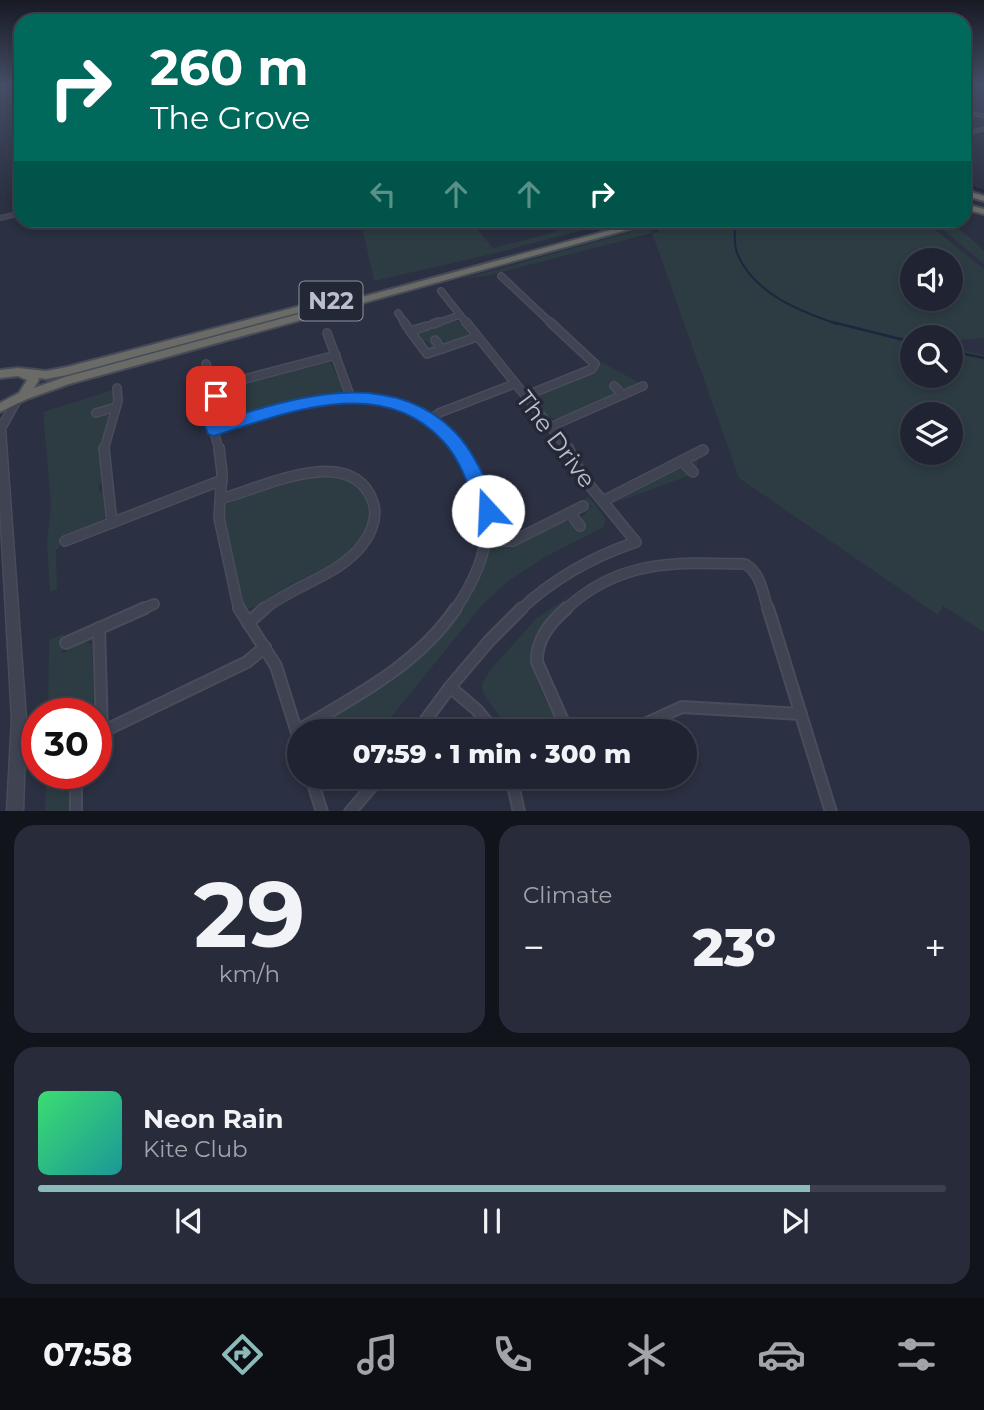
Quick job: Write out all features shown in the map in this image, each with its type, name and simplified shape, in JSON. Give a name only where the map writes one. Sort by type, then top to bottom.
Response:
[{"type":"highway","name":"N22","points":[[0,374],[46,375],[132,355],[605,228]]},
{"type":"highway","name":"N22","points":[[0,408],[20,397],[65,381],[629,228]]},
{"type":"highway","points":[[20,397],[33,380],[27,373]]},
{"type":"street","points":[[501,276],[595,364],[592,369],[525,396]]},
{"type":"street","points":[[442,291],[514,384]]},
{"type":"street","points":[[398,313],[425,353],[477,338]]},
{"type":"street","points":[[410,331],[460,315]]},
{"type":"street","points":[[327,334],[351,398]]},
{"type":"street","points":[[435,340],[442,349]]},
{"type":"street","points":[[214,387],[336,355]]},
{"type":"street","points":[[206,363],[216,396],[210,416],[222,481],[219,517],[239,610],[276,666],[293,719]]},
{"type":"street","name":"The Drive","points":[[430,420],[439,413],[514,384],[572,455],[582,476],[636,541],[586,563],[532,598],[500,627],[450,687]]},
{"type":"street","points":[[614,386],[623,395]]},
{"type":"street","points":[[550,427],[643,386]]},
{"type":"street","points":[[112,523],[104,445],[116,407],[117,388]]},
{"type":"street","points":[[15,811],[19,719],[1,427],[20,397]]},
{"type":"street","points":[[214,429],[285,406],[351,398],[394,404],[430,420],[449,436],[483,491],[488,511],[487,541],[476,572],[459,604],[432,639],[383,679],[322,719]]},
{"type":"street","points":[[96,413],[116,407]]},
{"type":"street","points":[[603,501],[703,450]]},
{"type":"street","points":[[682,461],[693,472]]},
{"type":"street","points":[[221,499],[248,493],[301,473],[333,470],[350,474],[360,480],[375,503],[373,526],[364,543],[351,558],[336,569],[282,595],[248,623]]},
{"type":"street","points":[[65,541],[222,481]]},
{"type":"street","points":[[487,541],[513,541],[583,506]]},
{"type":"street","points":[[570,513],[580,526]]},
{"type":"street","points":[[562,719],[537,662],[537,646],[543,634],[578,595],[632,569],[665,562],[745,564],[756,571],[831,811]]},
{"type":"street","points":[[66,643],[154,604]]},
{"type":"street","points":[[99,628],[99,698]]},
{"type":"street","points":[[112,728],[247,662],[265,646]]},
{"type":"street","points":[[427,719],[450,687],[484,719]]},
{"type":"street","points":[[656,719],[682,707],[801,715]]},
{"type":"street","points":[[76,789],[76,811]]},
{"type":"street","points":[[316,789],[323,811]]},
{"type":"street","points":[[351,811],[370,789]]},
{"type":"street","points":[[514,789],[519,811]]},
{"type":"shaded area","points":[[362,228],[477,229],[493,248],[555,232],[558,228],[590,228],[492,254],[374,281]]},
{"type":"shaded area","points":[[645,228],[650,228],[652,233],[490,275],[462,279]]},
{"type":"shaded area","points":[[659,228],[933,228],[958,248],[900,248],[900,311],[963,311],[963,252],[984,269],[984,338],[963,340],[963,325],[900,325],[900,388],[963,388],[963,350],[984,355],[984,632],[943,606],[938,615],[739,478],[652,233],[658,233]]},
{"type":"shaded area","points":[[941,228],[957,228],[967,235],[984,251],[984,264]]},
{"type":"shaded area","points":[[454,320],[460,322],[468,334],[466,338],[449,344],[438,338],[435,347],[428,351],[425,349],[431,346],[426,341],[421,342],[416,334],[420,330]]},
{"type":"shaded area","points":[[595,359],[640,383],[625,389],[617,384],[614,395],[559,419],[549,417],[535,401],[538,394],[593,372],[598,367]]},
{"type":"shaded area","points":[[320,362],[330,362],[344,389],[342,392],[284,404],[223,423],[216,421],[223,390],[231,385]]},
{"type":"shaded area","points":[[113,390],[113,403],[104,414],[109,416],[100,447],[102,483],[99,484],[99,493],[103,492],[105,517],[95,526],[60,537],[56,550],[57,589],[50,592],[47,543],[51,505],[43,412]]},
{"type":"shaded area","points":[[698,457],[696,473],[612,504],[676,469],[685,470],[693,466],[693,460]]},
{"type":"shaded area","points":[[339,475],[357,484],[370,500],[369,519],[364,534],[342,557],[261,604],[248,608],[244,605],[224,519],[226,506],[233,501],[299,478]]},
{"type":"shaded area","points":[[589,497],[605,518],[604,527],[545,557],[507,582],[482,605],[390,719],[331,719],[393,681],[431,649],[470,596],[490,548],[513,546],[564,522],[572,523],[577,530],[585,526],[581,517],[592,507],[584,499]]},
{"type":"shaded area","points":[[571,595],[541,625],[531,648],[534,672],[555,719],[501,719],[483,693],[482,684],[490,670],[536,619]]},
{"type":"shaded area","points":[[63,634],[62,654],[85,641],[90,643],[94,698],[48,698],[49,640]]},
{"type":"shaded area","points":[[46,789],[69,789],[69,811],[45,811]]},
{"type":"waterway","points":[[971,186],[984,191]]},
{"type":"waterway","points":[[734,228],[737,253],[754,279],[779,299],[837,324]]},
{"type":"waterway","points":[[832,322],[900,339]]},
{"type":"waterway","points":[[963,354],[984,358]]},
{"type":"route","points":[[216,396],[210,416],[214,429],[307,401],[364,398],[411,410],[442,428],[449,436],[477,479],[488,511]]}]
